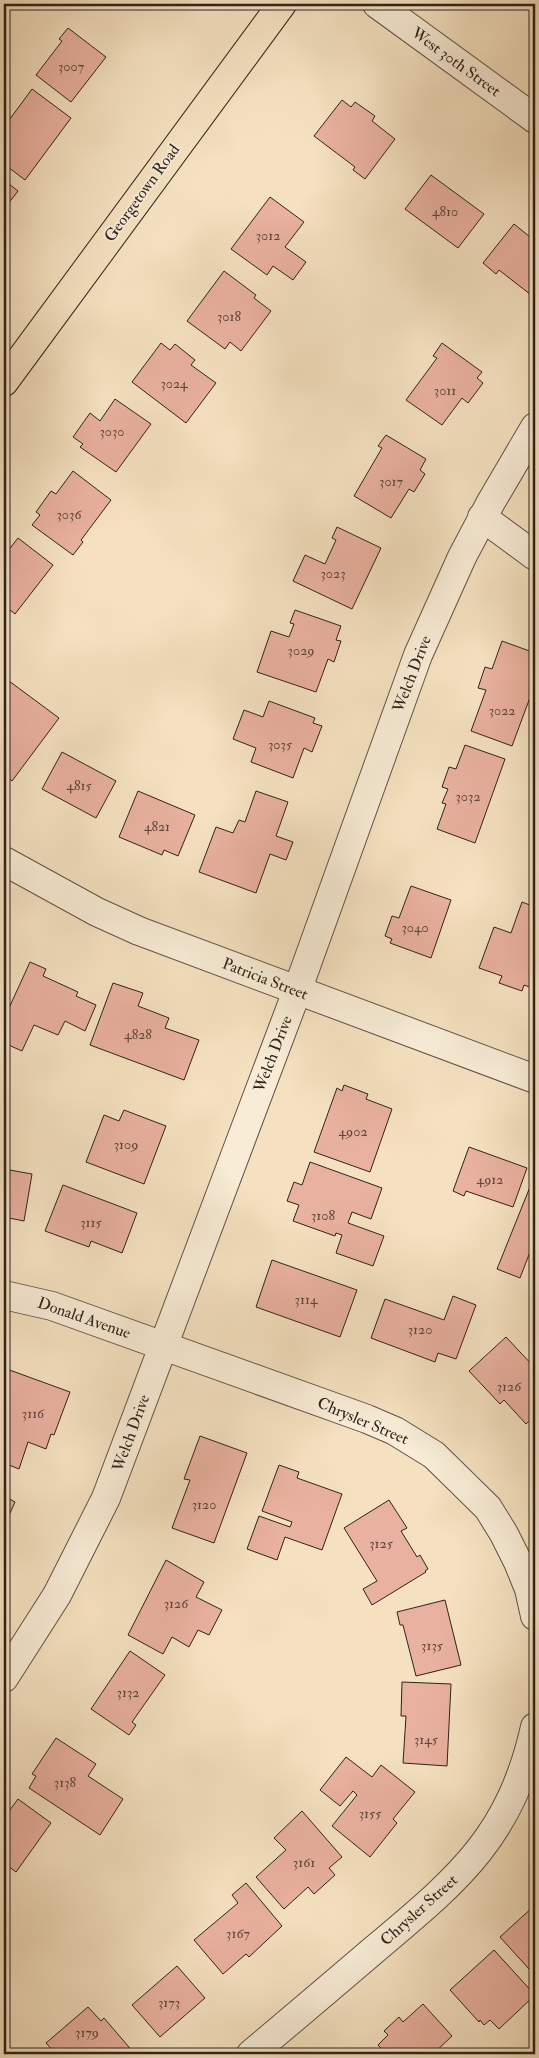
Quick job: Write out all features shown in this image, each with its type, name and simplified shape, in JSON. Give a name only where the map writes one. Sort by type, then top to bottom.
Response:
[{"type":"main road","name":"Georgetown Road","points":[[4,382],[282,4]]},
{"type":"street","name":"West 30th Street","points":[[377,4],[535,119]]},
{"type":"street","name":"Welch Drive","points":[[4,1678],[41,1623],[86,1540],[124,1453],[296,991],[418,655],[442,599],[482,517],[535,426]]},
{"type":"street","points":[[482,517],[535,556]]},
{"type":"street","name":"Patricia Street","points":[[4,861],[97,912],[139,932],[535,1079]]},
{"type":"street","name":"Donald Avenue","points":[[4,1296],[38,1301],[163,1345]]},
{"type":"street","name":"Chrysler Street","points":[[163,1345],[367,1419],[395,1431],[434,1455],[475,1495],[496,1521],[529,1589],[535,1616]]},
{"type":"street","name":"Chrysler Street","points":[[251,2054],[441,1893],[478,1853],[505,1813],[517,1786],[535,1727]]},
{"type":"building","points":[[68,28],[106,57],[71,102],[36,75],[62,41],[59,39]]},
{"type":"building","points":[[32,89],[71,118],[25,180],[4,164],[4,127]]},
{"type":"building","points":[[342,100],[351,107],[355,102],[375,116],[372,121],[395,139],[365,179],[353,170],[355,167],[314,136]]},
{"type":"building","points":[[431,175],[484,214],[458,248],[405,209]]},
{"type":"building","points":[[4,180],[18,191],[4,209]]},
{"type":"building","points":[[270,197],[304,222],[285,247],[306,262],[293,280],[273,266],[267,275],[231,249]]},
{"type":"building","points":[[514,224],[535,241],[535,298],[499,270],[496,274],[483,263]]},
{"type":"building","points":[[224,271],[256,295],[254,298],[271,311],[241,351],[230,342],[225,349],[187,321]]},
{"type":"building","points":[[161,343],[170,350],[175,344],[195,360],[191,365],[216,383],[186,423],[132,382]]},
{"type":"building","points":[[442,343],[482,372],[477,378],[483,383],[468,403],[462,398],[442,425],[406,400],[437,358],[433,356]]},
{"type":"building","points":[[115,399],[151,424],[116,472],[80,447],[83,444],[73,437],[90,413],[100,421]]},
{"type":"building","points":[[386,435],[426,459],[420,470],[425,474],[414,492],[409,489],[391,518],[354,496],[382,448],[378,446]]},
{"type":"building","points":[[73,471],[111,500],[81,540],[83,542],[73,555],[32,525],[40,515],[36,512],[51,491],[56,494]]},
{"type":"building","points":[[337,527],[381,548],[352,609],[293,581],[305,555],[325,564],[336,540],[332,538]]},
{"type":"building","points":[[18,538],[53,565],[15,614],[4,605],[4,556]]},
{"type":"building","points":[[295,610],[341,626],[336,640],[341,641],[334,662],[328,659],[316,692],[257,672],[271,631],[289,637],[294,624],[290,623]]},
{"type":"building","points":[[502,641],[535,653],[535,684],[512,746],[471,731],[486,690],[478,688],[485,667],[492,669]]},
{"type":"building","points":[[9,681],[59,718],[12,781],[4,774],[4,688]]},
{"type":"building","points":[[269,701],[315,718],[313,723],[322,726],[312,752],[304,748],[293,778],[251,762],[256,748],[233,739],[244,710],[263,717]]},
{"type":"building","points":[[465,745],[505,759],[475,843],[437,829],[446,804],[442,803],[448,789],[442,787],[449,767],[456,769]]},
{"type":"building","points":[[62,752],[116,781],[96,818],[42,789]]},
{"type":"building","points":[[138,791],[195,815],[178,856],[164,850],[162,855],[119,837]]},
{"type":"building","points":[[256,791],[288,802],[276,836],[293,842],[286,860],[270,854],[256,893],[199,872],[216,827],[233,833],[239,820],[245,822]]},
{"type":"building","points":[[411,886],[451,900],[431,958],[390,943],[392,939],[385,936],[392,916],[399,918]]},
{"type":"building","points":[[522,902],[535,907],[535,989],[524,985],[522,991],[499,983],[502,976],[479,968],[494,927],[511,933]]},
{"type":"building","points":[[30,962],[46,969],[43,976],[78,992],[76,996],[96,1005],[85,1031],[65,1021],[58,1035],[34,1025],[22,1051],[4,1043],[4,1019]]},
{"type":"building","points":[[113,983],[143,993],[138,1006],[169,1018],[165,1028],[199,1040],[184,1080],[90,1045]]},
{"type":"building","points":[[344,1085],[368,1094],[366,1099],[392,1109],[370,1172],[314,1152],[337,1088],[342,1091]]},
{"type":"building","points":[[124,1110],[166,1126],[144,1184],[86,1162],[104,1115],[119,1121]]},
{"type":"building","points":[[469,1147],[527,1168],[513,1207],[466,1191],[464,1196],[453,1191]]},
{"type":"building","points":[[310,1162],[382,1188],[371,1219],[352,1212],[348,1223],[384,1236],[373,1266],[336,1253],[342,1235],[336,1233],[335,1236],[293,1221],[299,1205],[287,1201],[294,1182],[302,1185]]},
{"type":"building","points":[[4,1169],[32,1174],[24,1221],[4,1217]]},
{"type":"building","points":[[534,1177],[535,1239],[520,1278],[497,1269]]},
{"type":"building","points":[[63,1185],[137,1213],[122,1253],[91,1241],[89,1247],[45,1231]]},
{"type":"building","points":[[272,1260],[357,1290],[340,1337],[256,1307]]},
{"type":"building","points":[[453,1296],[476,1305],[456,1359],[438,1353],[435,1362],[371,1338],[385,1299],[444,1320]]},
{"type":"building","points":[[506,1337],[535,1368],[535,1415],[526,1424],[504,1400],[500,1404],[469,1371]]},
{"type":"building","points":[[4,1368],[70,1392],[54,1435],[51,1434],[46,1449],[28,1442],[19,1469],[4,1463]]},
{"type":"building","points":[[200,1436],[247,1453],[214,1543],[172,1528],[190,1480],[184,1479]]},
{"type":"building","points":[[279,1465],[299,1472],[297,1478],[342,1494],[322,1550],[285,1537],[277,1560],[247,1549],[259,1516],[290,1527],[292,1522],[262,1511]]},
{"type":"building","points":[[4,1496],[15,1502],[6,1522],[10,1524],[4,1536]]},
{"type":"building","points":[[389,1500],[407,1528],[401,1531],[417,1557],[420,1555],[428,1569],[372,1605],[363,1589],[377,1581],[344,1528]]},
{"type":"building","points":[[166,1560],[204,1582],[196,1597],[222,1610],[209,1635],[198,1630],[189,1647],[172,1637],[163,1654],[128,1635]]},
{"type":"building","points":[[445,1600],[461,1665],[416,1676],[403,1625],[400,1625],[397,1612]]},
{"type":"building","points":[[130,1651],[165,1675],[132,1722],[136,1725],[129,1735],[91,1709]]},
{"type":"building","points":[[402,1682],[451,1684],[447,1766],[403,1763],[406,1716],[401,1716]]},
{"type":"building","points":[[56,1738],[96,1764],[88,1776],[123,1799],[100,1835],[29,1788],[36,1776],[32,1774]]},
{"type":"building","points":[[346,1757],[372,1777],[381,1765],[415,1792],[393,1819],[397,1823],[370,1857],[332,1826],[357,1795],[353,1791],[340,1806],[320,1790]]},
{"type":"building","points":[[18,1799],[51,1823],[16,1872],[4,1863],[4,1818]]},
{"type":"building","points":[[302,1811],[342,1857],[329,1868],[335,1875],[314,1894],[308,1887],[284,1909],[256,1877],[286,1850],[274,1838]]},
{"type":"building","points":[[246,1883],[282,1926],[249,1957],[246,1954],[223,1974],[194,1940],[238,1903],[232,1895]]},
{"type":"building","points":[[535,1905],[535,1963],[529,1969],[500,1937]]},
{"type":"building","points":[[494,1950],[535,1995],[499,2029],[490,2020],[484,2025],[480,2020],[479,2022],[450,1990]]},
{"type":"building","points":[[177,1966],[205,1998],[160,2037],[132,2005]]},
{"type":"building","points":[[423,2004],[452,2036],[433,2054],[386,2054],[378,2045],[388,2035],[384,2031],[399,2017],[403,2022]]},
{"type":"building","points":[[88,2007],[101,2021],[104,2018],[134,2053],[56,2054],[46,2043]]}]
